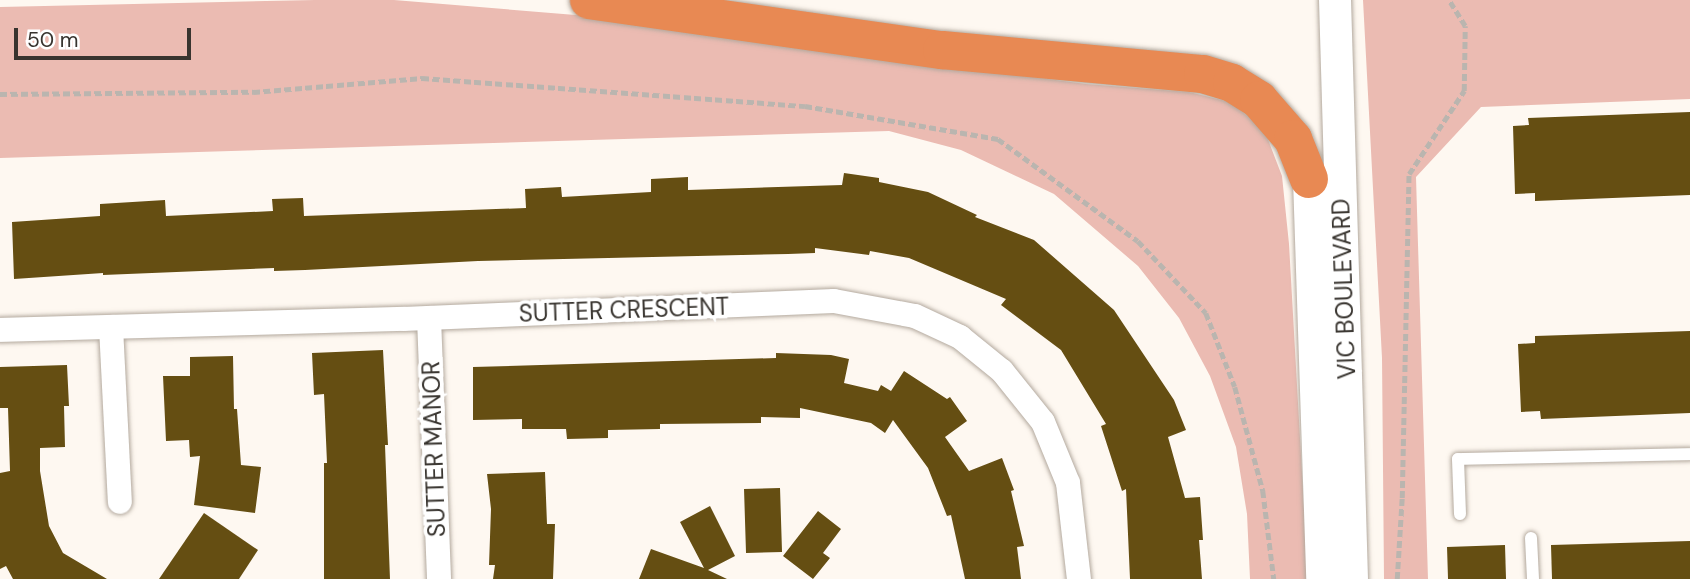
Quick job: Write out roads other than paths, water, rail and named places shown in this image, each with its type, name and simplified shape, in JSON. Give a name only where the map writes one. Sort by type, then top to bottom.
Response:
[{"type":"highway","points":[[589,0],[942,50],[1203,74],[1232,82],[1259,100],[1293,139],[1309,180]]},
{"type":"street","name":"VIC BOULEVARD","points":[[1335,0],[1352,579]]},
{"type":"street","name":"VIC BOULEVARD","points":[[1309,180],[1322,579]]},
{"type":"street","name":"SUTTER CRESCENT","points":[[0,330],[429,318],[834,301],[915,316],[960,337],[1002,371],[1043,422],[1068,483],[1079,579]]},
{"type":"street","name":"SUTTER MANOR","points":[[429,318],[439,579]]},
{"type":"street","points":[[111,327],[120,502]]},
{"type":"lane","points":[[1460,514],[1458,459],[1690,454]]},
{"type":"lane","points":[[1531,538],[1533,579]]}]
